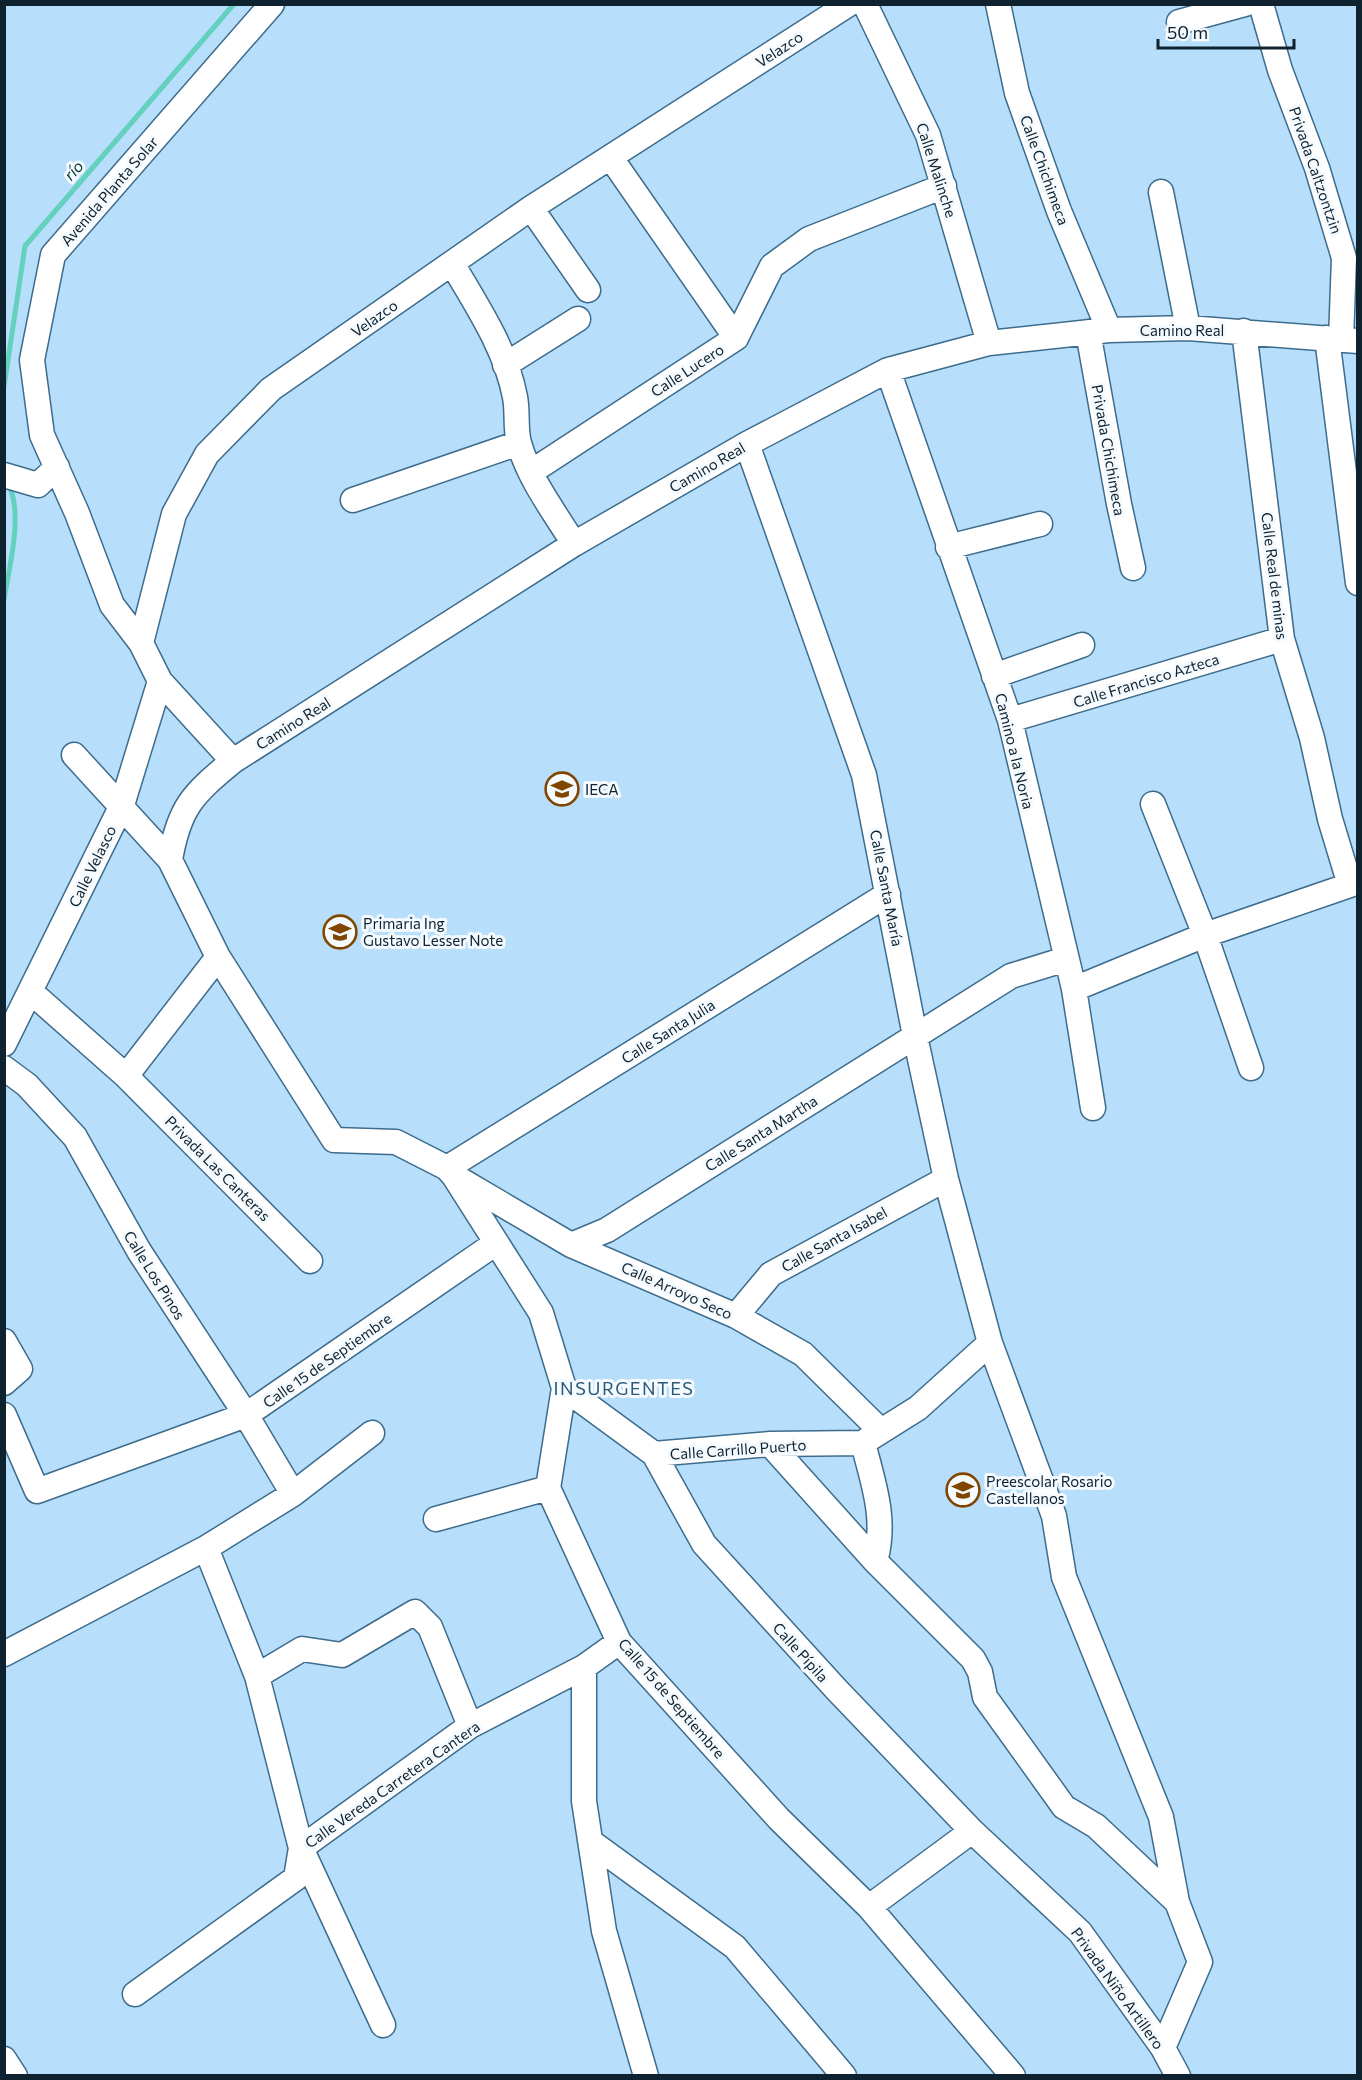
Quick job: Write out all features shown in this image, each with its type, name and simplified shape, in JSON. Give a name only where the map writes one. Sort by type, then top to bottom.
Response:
[{"type":"street","name":"Avenida Planta Solar","points":[[141,644],[112,606],[42,435],[32,360],[53,255],[272,4]]},
{"type":"street","name":"Velazco","points":[[141,644],[174,514],[207,454],[271,389],[453,265],[531,208],[849,4]]},
{"type":"street","name":"Calle Malinche","points":[[866,4],[928,135],[988,343]]},
{"type":"street","name":"Calle Chichimeca","points":[[998,4],[1017,93],[1099,331]]},
{"type":"street","points":[[1179,22],[1245,4]]},
{"type":"street","name":"Privada Caltzontzin","points":[[1261,4],[1280,70],[1317,168],[1344,258],[1342,340],[1358,583]]},
{"type":"street","points":[[611,158],[736,338]]},
{"type":"street","name":"Calle Lucero","points":[[531,472],[736,338],[772,266],[790,252],[809,239],[944,186]]},
{"type":"street","points":[[1161,192],[1188,328]]},
{"type":"street","points":[[531,208],[588,290]]},
{"type":"street","points":[[453,265],[491,329],[505,365],[515,397],[519,442],[531,472],[574,544]]},
{"type":"street","points":[[505,365],[578,319]]},
{"type":"street","name":"Camino Real","points":[[170,860],[174,833],[194,793],[233,760],[574,544],[747,444],[888,370],[988,343],[1099,331],[1188,328],[1342,340]]},
{"type":"street","name":"Privada Chichimeca","points":[[1099,331],[1133,568]]},
{"type":"street","name":"Calle Real de minas","points":[[1205,935],[1350,885],[1312,738],[1282,639],[1244,331]]},
{"type":"street","name":"Camino a la Noria","points":[[888,370],[1010,720],[1074,989],[1093,1108]]},
{"type":"street","points":[[353,500],[519,442]]},
{"type":"street","name":"Calle Santa María","points":[[747,444],[864,775],[915,1036],[946,1179],[990,1343],[1054,1516],[1064,1577],[1161,1817],[1178,1902],[1200,1962],[1163,2048]]},
{"type":"street","points":[[4,476],[38,485],[57,467]]},
{"type":"street","points":[[948,547],[1040,524]]},
{"type":"street","name":"Calle Francisco Azteca","points":[[1010,720],[1282,639]]},
{"type":"street","points":[[141,644],[160,681],[233,760]]},
{"type":"street","points":[[994,676],[1082,645]]},
{"type":"street","name":"Calle Velasco","points":[[4,1044],[122,805],[160,681]]},
{"type":"street","points":[[74,755],[170,860],[218,957],[334,1140],[396,1142],[451,1172],[541,1313],[564,1388],[548,1488],[436,1519]]},
{"type":"street","points":[[1153,804],[1205,935],[1251,1068]]},
{"type":"street","name":"Calle Santa Julia","points":[[451,1172],[888,894]]},
{"type":"street","points":[[1074,989],[1205,935]]},
{"type":"street","points":[[126,1076],[218,957]]},
{"type":"street","name":"Calle Santa Martha","points":[[571,1245],[607,1230],[1011,976],[1066,959]]},
{"type":"street","name":"Privada Las Canteras","points":[[31,992],[126,1076],[310,1261]]},
{"type":"street","name":"Calle Los Pinos","points":[[4,1068],[27,1085],[75,1137],[139,1251],[246,1415],[293,1494]]},
{"type":"street","name":"Calle Arroyo Seco","points":[[451,1172],[571,1245],[736,1316],[803,1354],[872,1437]]},
{"type":"street","name":"Calle Santa Isabel","points":[[736,1316],[771,1274],[946,1179]]},
{"type":"street","points":[[607,1230],[613,1263]]},
{"type":"street","name":"Calle 15 de Septiembre","points":[[4,1415],[37,1491],[246,1415],[496,1243]]},
{"type":"street","points":[[4,1341],[20,1369],[4,1383]]},
{"type":"street","points":[[875,1561],[880,1542],[880,1506],[872,1437],[918,1408],[990,1343]]},
{"type":"street","name":"Calle Carrillo Puerto","points":[[564,1388],[654,1454],[872,1437]]},
{"type":"street","points":[[4,1654],[206,1548],[293,1494],[372,1433]]},
{"type":"street","points":[[770,1444],[875,1561],[973,1659],[980,1672],[985,1697],[1064,1807],[1096,1826],[1178,1902]]},
{"type":"street","name":"Calle Pípila","points":[[654,1454],[704,1544],[836,1689],[972,1831]]},
{"type":"street","name":"Calle 15 de Septiembre","points":[[548,1488],[619,1642],[779,1819],[868,1907],[1013,2076]]},
{"type":"street","points":[[206,1548],[257,1676],[301,1848],[384,2025]]},
{"type":"street","points":[[257,1676],[302,1649],[342,1655],[415,1612],[430,1627],[470,1726]]},
{"type":"street","name":"Calle Vereda Carretera Cantera","points":[[135,1994],[296,1878],[301,1848],[470,1726],[584,1667],[619,1642]]},
{"type":"street","points":[[584,1667],[584,1801],[604,1930],[646,2076]]},
{"type":"street","points":[[868,1907],[972,1831]]},
{"type":"street","name":"Privada Niño Artillero","points":[[972,1831],[1080,1932],[1163,2048],[1178,2076]]},
{"type":"street","points":[[591,1842],[735,1947],[844,2076]]},
{"type":"street","points":[[4,2059],[15,2076]]},
{"type":"waterway","name":"río","points":[[4,387],[25,246],[234,4]]},
{"type":"waterway","name":"río","points":[[4,600],[15,525],[13,496],[8,484]]},
{"type":"place","name":"IECA","points":[[562,789]]},
{"type":"place","name":"Primaria Ing Gustavo Lesser Note","points":[[340,932]]},
{"type":"place","name":"Preescolar Rosario Castellanos","points":[[963,1490]]},
{"type":"district","name":"INSURGENTES","points":[[624,1388]]}]
